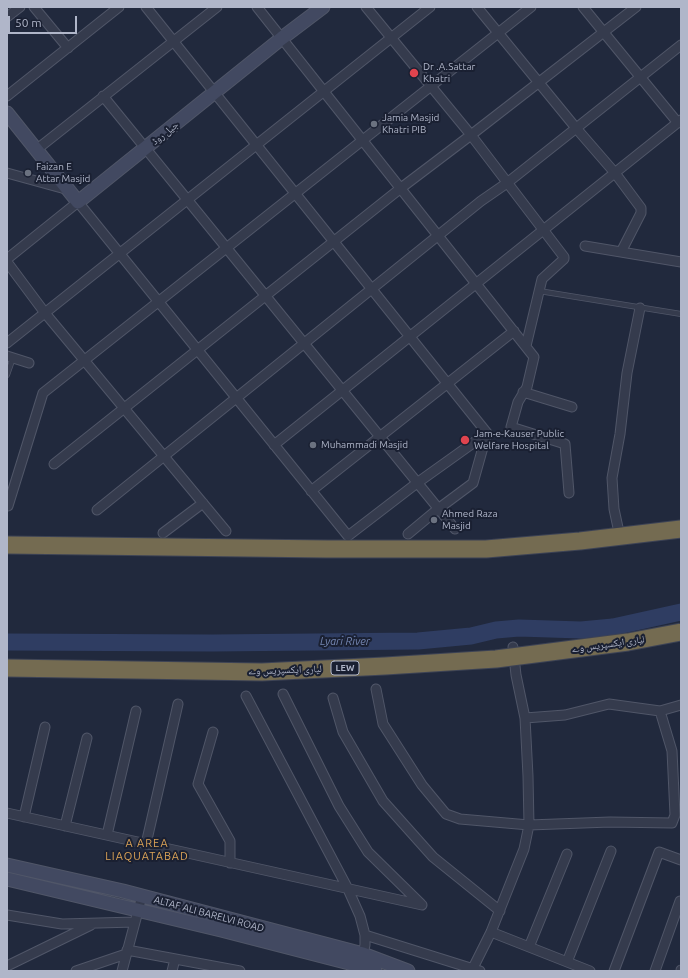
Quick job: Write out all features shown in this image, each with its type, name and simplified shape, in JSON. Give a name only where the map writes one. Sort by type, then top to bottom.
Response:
[{"type":"highway","points":[[7,545],[447,550],[510,547],[620,537],[681,529]]},
{"type":"highway","name":"لیاری ایکسپریس وے","points":[[7,668],[262,672],[496,659],[628,642],[681,632]]},
{"type":"main road","name":"جیل روڈ","points":[[78,202],[322,7]]},
{"type":"main road","points":[[7,113],[78,202]]},
{"type":"main road","name":"ALTAF ALI BARELVI ROAD","points":[[7,865],[142,896],[358,963],[375,971]]},
{"type":"main road","name":"ALTAF ALI BARELVI ROAD","points":[[7,879],[137,916],[358,963],[408,971]]},
{"type":"street","points":[[7,17],[20,7]]},
{"type":"street","points":[[34,7],[68,48]]},
{"type":"street","points":[[7,96],[119,7]]},
{"type":"street","points":[[146,7],[487,433]]},
{"type":"street","points":[[36,150],[217,7]]},
{"type":"street","points":[[257,7],[534,357],[527,387],[518,402],[511,427],[565,444],[569,493]]},
{"type":"street","points":[[366,7],[471,135],[564,257],[564,259],[542,279],[526,346]]},
{"type":"street","points":[[7,343],[430,7]]},
{"type":"street","points":[[477,7],[538,83],[615,173],[634,197],[642,210],[621,252]]},
{"type":"street","points":[[8,506],[43,393],[362,139],[531,7]]},
{"type":"street","points":[[274,445],[680,122],[583,7]]},
{"type":"street","points":[[54,464],[401,188],[636,7]]},
{"type":"street","points":[[97,510],[438,235],[681,45]]},
{"type":"street","points":[[103,96],[438,509],[456,529]]},
{"type":"street","points":[[7,173],[69,190]]},
{"type":"street","points":[[78,202],[348,536],[417,483],[487,433]]},
{"type":"street","name":"جیل روڈ","points":[[7,259],[78,202]]},
{"type":"street","points":[[585,246],[681,262]]},
{"type":"street","points":[[7,262],[45,313],[226,531]]},
{"type":"street","points":[[620,537],[614,509],[612,478],[620,434],[628,373],[640,308]]},
{"type":"street","points":[[311,491],[514,331]]},
{"type":"street","points":[[10,357],[29,363]]},
{"type":"street","points":[[523,392],[572,407]]},
{"type":"street","points":[[408,534],[473,483],[487,433]]},
{"type":"street","points":[[163,533],[203,503]]},
{"type":"street","points":[[365,935],[477,970],[524,849],[529,825],[525,718],[516,676],[513,647]]},
{"type":"street","points":[[376,689],[382,724],[422,785],[446,814],[460,819],[529,825],[610,822],[672,823],[675,815],[672,751],[660,710]]},
{"type":"street","points":[[7,813],[230,863],[347,887],[422,905],[368,852],[339,806],[282,694]]},
{"type":"street","points":[[246,696],[347,887],[360,916],[365,935],[358,963]]},
{"type":"street","points":[[333,698],[343,732],[382,801],[433,857],[500,911]]},
{"type":"street","points":[[146,844],[178,704]]},
{"type":"street","points":[[525,718],[565,715],[609,704],[660,710],[681,705]]},
{"type":"street","points":[[107,835],[136,710]]},
{"type":"street","points":[[24,817],[45,727]]},
{"type":"street","points":[[213,732],[198,784],[230,841],[230,863]]},
{"type":"street","points":[[65,826],[87,738]]},
{"type":"street","points":[[567,962],[611,850]]},
{"type":"street","points":[[614,971],[659,852],[681,860]]},
{"type":"street","points":[[529,947],[567,854]]},
{"type":"street","points":[[122,971],[142,896]]},
{"type":"street","points":[[655,971],[680,900]]},
{"type":"street","points":[[7,915],[62,924],[94,923],[137,916]]},
{"type":"street","points":[[7,966],[94,923]]},
{"type":"street","points":[[491,932],[590,971]]},
{"type":"street","points":[[76,971],[127,952],[240,971]]},
{"type":"street","points":[[172,971],[175,959]]},
{"type":"lane","points":[[539,291],[681,314]]},
{"type":"lane","points":[[7,375],[10,357]]},
{"type":"waterway","name":"Lyari River","points":[[7,642],[212,643],[418,641],[471,636],[496,630],[519,628],[581,630],[613,627],[681,612]]},
{"type":"place","name":"Dr .A.Sattar Khatri","points":[[414,73]]},
{"type":"place","name":"Jamia Masjid Khatri PIB","points":[[374,124]]},
{"type":"place","name":"Faizan E Attar Masjid","points":[[28,173]]},
{"type":"place","name":"Jam-e-Kauser Public Welfare Hospital","points":[[465,440]]},
{"type":"place","name":"Muhammadi Masjid","points":[[313,445]]},
{"type":"place","name":"Ahmed Raza Masjid","points":[[434,520]]},
{"type":"district","name":"A AREA LIAQUATABAD","points":[[147,849]]}]
